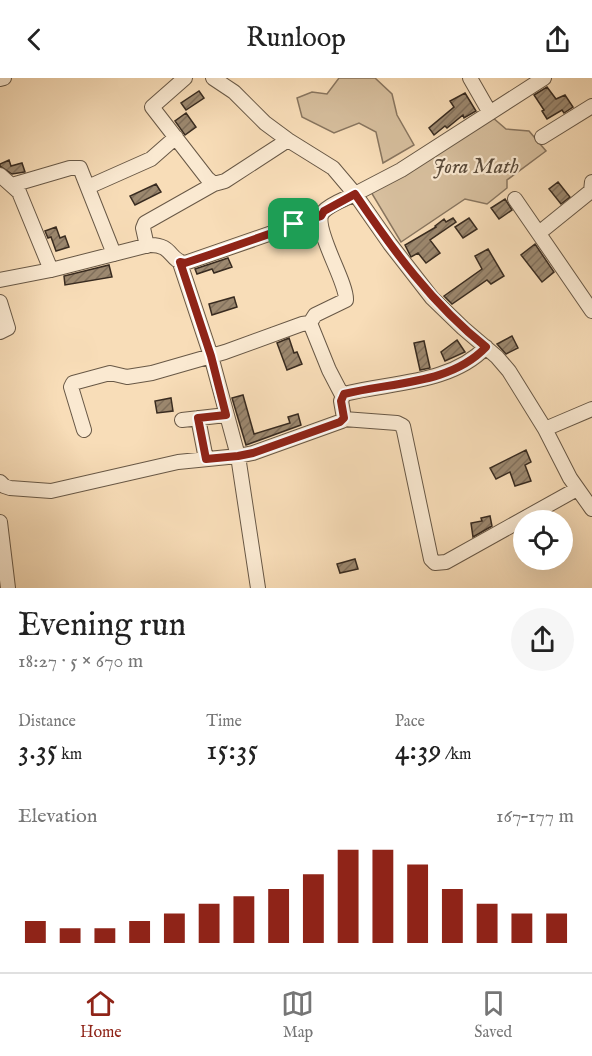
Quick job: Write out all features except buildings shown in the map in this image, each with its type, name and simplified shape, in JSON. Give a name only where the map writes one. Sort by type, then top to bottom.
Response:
[{"type":"street","points":[[185,78],[152,107],[214,184]]},
{"type":"street","points":[[213,78],[234,92],[265,123],[333,168],[355,194],[425,290],[509,371],[545,429],[577,489],[592,509]]},
{"type":"street","points":[[470,78],[490,113]]},
{"type":"street","points":[[310,323],[315,315],[343,303],[346,299],[321,230],[321,216],[324,211],[401,170],[544,78]]},
{"type":"street","points":[[542,137],[592,106]]},
{"type":"street","points":[[88,187],[151,159],[176,136]]},
{"type":"street","points":[[147,246],[143,228],[146,223],[214,184],[225,181],[288,140]]},
{"type":"street","points":[[12,185],[76,167],[81,169],[114,254]]},
{"type":"street","points":[[0,175],[19,192],[51,270]]},
{"type":"street","points":[[539,233],[591,191],[592,182]]},
{"type":"street","points":[[515,199],[592,311]]},
{"type":"street","points":[[180,262],[185,263],[198,259],[321,216]]},
{"type":"street","points":[[0,280],[147,246],[158,245],[166,248],[180,262],[211,356],[238,456],[258,588]]},
{"type":"street","points":[[0,302],[8,328],[0,332]]},
{"type":"street","points":[[84,430],[71,387],[73,383],[110,373],[127,377],[152,373],[310,323]]},
{"type":"street","points":[[310,323],[331,376],[342,395],[344,419]]},
{"type":"street","points":[[342,395],[448,372],[472,360],[486,347]]},
{"type":"street","points":[[545,429],[592,409]]},
{"type":"street","points":[[182,420],[226,415]]},
{"type":"street","points":[[198,418],[206,459]]},
{"type":"street","points":[[1,486],[51,492],[178,462],[238,456],[284,443],[344,419],[397,423],[403,426],[423,525],[431,559],[435,563],[446,562],[577,489]]},
{"type":"street","points":[[0,522],[8,588]]},
{"type":"green space","points":[[339,78],[375,78],[392,94],[397,115],[414,145],[383,163],[376,132],[359,123],[334,133],[302,117],[297,98],[312,92],[327,94]]},
{"type":"green space","name":"Jora Math","points":[[492,117],[506,129],[529,131],[546,151],[507,180],[507,188],[487,204],[465,199],[401,242],[371,192]]},
{"type":"route","points":[[355,194],[425,290],[463,328],[486,347],[472,360],[448,372],[342,395],[344,419],[340,422],[253,453],[206,459],[198,418],[226,415],[211,356],[180,262],[185,263],[209,255],[294,224],[321,216],[324,211],[355,194]]}]
